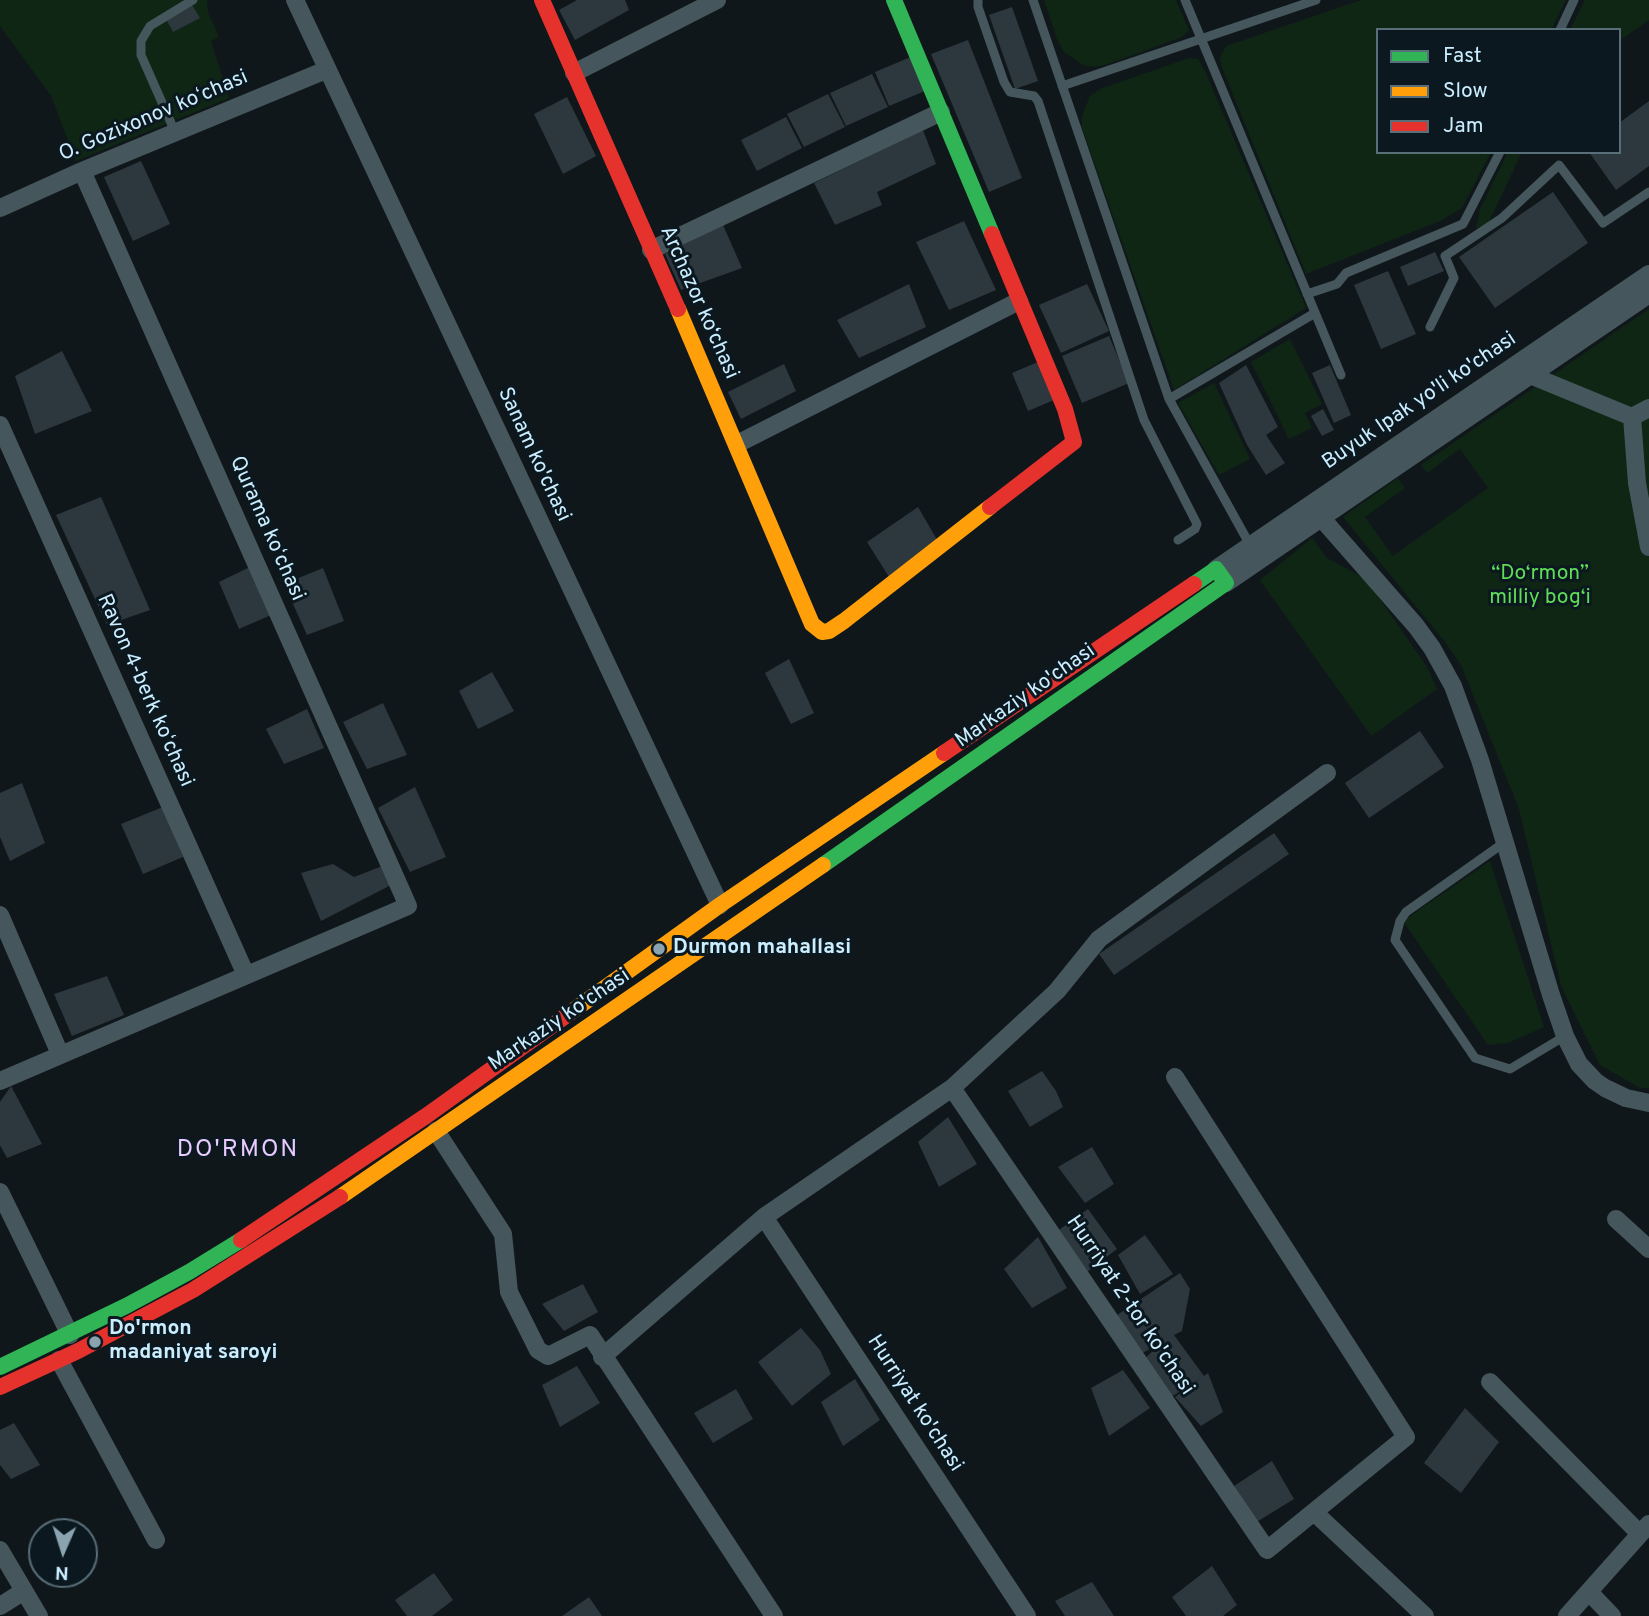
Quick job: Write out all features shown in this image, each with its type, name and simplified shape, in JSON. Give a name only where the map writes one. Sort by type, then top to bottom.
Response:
[{"type":"street","name":"Sanam ko'chasi","points":[[295,0],[720,905],[734,928]]},
{"type":"street","name":"Archazor ko‘chasi","points":[[542,0],[737,444],[812,624],[822,632],[830,631],[844,621],[1074,442],[1065,409],[1019,301]]},
{"type":"street","points":[[574,73],[717,0]]},
{"type":"street","points":[[737,444],[1019,301],[894,0]]},
{"type":"street","name":"O. Gozixonov koʻchasi","points":[[0,208],[82,171],[326,70]]},
{"type":"street","points":[[651,250],[941,112]]},
{"type":"street","name":"Qurama koʻchasi","points":[[82,171],[408,906],[246,975]]},
{"type":"street","name":"Buyuk Ipak yo'li ko'chasi","points":[[1525,369],[1649,274]]},
{"type":"street","name":"Buyuk Ipak yo'li ko'chasi","points":[[1221,576],[1525,369],[1649,294]]},
{"type":"street","points":[[1525,369],[1632,417]]},
{"type":"street","points":[[1632,417],[1649,408]]},
{"type":"street","points":[[1632,417],[1637,483],[1649,547]]},
{"type":"street","name":"Ravon 4-berk koʻchasi","points":[[0,425],[246,975]]},
{"type":"street","points":[[1315,511],[1416,626],[1445,670],[1461,704],[1565,1036],[1579,1064],[1595,1081],[1626,1098],[1649,1103]]},
{"type":"street","name":"Buyuk Ipak yo'li ko'chasi","points":[[1221,576],[1250,545],[1315,511]]},
{"type":"street","name":"Markaziy ko'chasi","points":[[74,1343],[249,1235],[426,1116],[720,905],[881,796],[1221,576]]},
{"type":"street","name":"Markaziy ko'chasi","points":[[0,1387],[55,1352],[169,1303],[338,1198],[734,928],[893,816],[1221,576]]},
{"type":"street","points":[[602,1357],[764,1217],[953,1088],[1057,991],[1099,939],[1326,773]]},
{"type":"street","points":[[881,796],[893,816]]},
{"type":"street","points":[[0,915],[60,1054]]},
{"type":"street","points":[[0,1081],[246,975]]},
{"type":"street","points":[[1175,1077],[1406,1437],[1315,1513],[1425,1616]]},
{"type":"street","name":"Hurriyat 2-tor ko'chasi","points":[[953,1088],[1267,1550],[1315,1513]]},
{"type":"street","points":[[426,1116],[503,1234],[509,1292],[538,1350],[548,1356],[590,1335],[774,1616]]},
{"type":"street","points":[[0,1192],[74,1343]]},
{"type":"street","name":"Hurriyat ko'chasi","points":[[764,1217],[1027,1616]]},
{"type":"street","points":[[1616,1219],[1649,1249]]},
{"type":"street","points":[[55,1352],[156,1540]]},
{"type":"street","name":"Markaziy ko'chasi","points":[[0,1367],[55,1352]]},
{"type":"street","points":[[1490,1382],[1645,1529],[1567,1616]]},
{"type":"street","points":[[0,1550],[39,1616]]},
{"type":"street","points":[[0,1605],[24,1591]]},
{"type":"street","points":[[1589,1592],[1612,1616]]},
{"type":"lane","points":[[175,132],[141,55],[141,41],[150,26],[193,0]]},
{"type":"lane","points":[[978,0],[995,57],[1010,92],[1034,96],[1038,101],[1144,420],[1195,518],[1195,529],[1178,540]]},
{"type":"lane","points":[[1033,0],[1169,399],[1250,545]]},
{"type":"lane","points":[[1185,0],[1341,375]]},
{"type":"lane","points":[[1062,86],[1316,0]]},
{"type":"lane","points":[[1561,28],[1574,0]]},
{"type":"lane","points":[[1307,294],[1337,284],[1346,273],[1463,224],[1499,154]]},
{"type":"lane","points":[[1430,327],[1454,278],[1445,256],[1502,218],[1559,165],[1603,223],[1649,192]]},
{"type":"lane","points":[[1169,399],[1315,313]]},
{"type":"lane","points":[[1505,842],[1405,912],[1399,921],[1395,940],[1475,1058],[1510,1069],[1565,1036]]},
{"type":"green space","points":[[0,0],[207,0],[208,12],[219,37],[211,41],[229,98],[76,161],[51,96],[0,26]]},
{"type":"green space","points":[[1044,0],[1176,0],[1189,30],[1182,37],[1108,64],[1095,67],[1083,65],[1064,52]]},
{"type":"green space","points":[[1361,0],[1566,0],[1552,28],[1376,28],[1376,154],[1490,154],[1462,208],[1440,221],[1306,274],[1221,65],[1220,57],[1226,46]]},
{"type":"green space","points":[[1585,0],[1649,0],[1649,20],[1621,40],[1621,28],[1571,28]]},
{"type":"green space","points":[[1189,58],[1198,59],[1205,71],[1306,308],[1174,390],[1082,128],[1082,116],[1090,96],[1100,89]]},
{"type":"green space","points":[[1507,154],[1521,154],[1488,224],[1476,228],[1480,209]]},
{"type":"green space","name":"“Do‘rmon” milliy bog‘i","points":[[1649,309],[1649,1088],[1640,1088],[1600,1065],[1561,986],[1519,809],[1461,665],[1343,517],[1398,478],[1405,488],[1365,517],[1393,556],[1488,488],[1460,449],[1427,473],[1421,465]]},
{"type":"green space","points":[[1290,339],[1322,404],[1305,413],[1312,428],[1289,439],[1251,362]]},
{"type":"green space","points":[[1214,383],[1250,459],[1219,475],[1178,403]]},
{"type":"green space","points":[[1312,538],[1327,558],[1366,579],[1427,667],[1437,689],[1371,736],[1260,580]]},
{"type":"green space","points":[[1490,861],[1544,1027],[1508,1043],[1488,1045],[1403,921]]},
{"type":"building","points":[[577,0],[625,0],[629,10],[575,40],[559,10]]},
{"type":"building","points":[[192,5],[200,18],[173,32],[166,19]]},
{"type":"building","points":[[1012,7],[1038,81],[1015,89],[989,15]]},
{"type":"building","points":[[968,40],[1022,178],[989,192],[931,54]]},
{"type":"building","points":[[913,56],[927,90],[889,106],[875,72]]},
{"type":"building","points":[[872,74],[888,107],[846,126],[830,93]]},
{"type":"building","points":[[828,94],[845,127],[804,147],[787,114]]},
{"type":"building","points":[[567,97],[596,156],[563,174],[534,114]]},
{"type":"building","points":[[1649,101],[1649,166],[1616,190],[1590,154],[1621,154],[1621,122]]},
{"type":"building","points":[[786,117],[802,148],[757,171],[741,140]]},
{"type":"building","points":[[923,130],[936,164],[877,192],[882,205],[835,225],[814,183]]},
{"type":"building","points":[[141,161],[170,224],[133,241],[104,177]]},
{"type":"building","points":[[1553,192],[1588,243],[1495,308],[1459,257]]},
{"type":"building","points":[[964,221],[996,290],[949,310],[916,242]]},
{"type":"building","points":[[723,225],[742,268],[681,290],[665,254]]},
{"type":"building","points":[[1435,252],[1444,271],[1408,286],[1400,267]]},
{"type":"building","points":[[1388,271],[1416,334],[1381,349],[1354,285]]},
{"type":"building","points":[[909,284],[926,327],[859,358],[837,320]]},
{"type":"building","points":[[1087,284],[1109,331],[1061,353],[1039,305]]},
{"type":"building","points":[[1109,336],[1129,383],[1082,403],[1062,356]]},
{"type":"building","points":[[62,351],[92,411],[35,434],[15,376]]},
{"type":"building","points":[[1038,362],[1054,400],[1028,411],[1012,373]]},
{"type":"building","points":[[784,364],[796,391],[741,419],[728,392]]},
{"type":"building","points":[[1246,365],[1278,427],[1266,435],[1285,463],[1266,475],[1247,445],[1219,383]]},
{"type":"building","points":[[1330,365],[1351,415],[1334,423],[1312,373]]},
{"type":"building","points":[[1323,409],[1334,430],[1322,436],[1311,416]]},
{"type":"building","points":[[101,497],[150,610],[107,625],[56,515]]},
{"type":"building","points":[[918,507],[939,543],[889,577],[867,542]]},
{"type":"building","points":[[252,566],[271,615],[239,629],[219,582]]},
{"type":"building","points":[[323,568],[344,621],[307,635],[284,584]]},
{"type":"building","points":[[789,659],[814,713],[791,724],[765,673]]},
{"type":"building","points":[[492,672],[514,711],[478,729],[459,691]]},
{"type":"building","points":[[383,703],[407,755],[367,769],[343,722]]},
{"type":"building","points":[[307,709],[324,748],[284,764],[266,729]]},
{"type":"building","points":[[1420,731],[1444,767],[1369,818],[1345,783]]},
{"type":"building","points":[[22,783],[45,843],[10,861],[0,837],[0,793]]},
{"type":"building","points":[[415,787],[446,857],[410,872],[378,808]]},
{"type":"building","points":[[163,807],[183,857],[143,874],[121,824]]},
{"type":"building","points":[[1274,833],[1289,854],[1114,975],[1099,954]]},
{"type":"building","points":[[333,864],[354,877],[385,865],[393,884],[321,921],[301,873]]},
{"type":"building","points":[[107,976],[124,1015],[72,1036],[54,994]]},
{"type":"building","points":[[1042,1071],[1063,1107],[1030,1127],[1008,1091]]},
{"type":"building","points":[[11,1086],[42,1144],[7,1158],[0,1145],[0,1102]]},
{"type":"building","points":[[948,1117],[977,1164],[939,1187],[918,1142]]},
{"type":"building","points":[[1092,1147],[1114,1184],[1085,1203],[1058,1167]]},
{"type":"building","points":[[1088,1209],[1117,1249],[1087,1272],[1059,1230]]},
{"type":"building","points":[[1145,1235],[1173,1274],[1140,1294],[1118,1255]]},
{"type":"building","points":[[1038,1237],[1067,1288],[1032,1308],[1004,1269]]},
{"type":"building","points":[[1180,1273],[1190,1289],[1182,1331],[1174,1335],[1204,1376],[1208,1373],[1223,1412],[1201,1426],[1175,1397],[1201,1378],[1168,1399],[1144,1359],[1164,1341],[1141,1354],[1114,1317]]},
{"type":"building","points":[[583,1284],[598,1312],[564,1331],[542,1304]]},
{"type":"building","points":[[801,1328],[820,1350],[831,1374],[792,1406],[758,1362]]},
{"type":"building","points":[[577,1366],[600,1403],[560,1427],[542,1385]]},
{"type":"building","points":[[1123,1370],[1150,1408],[1109,1436],[1091,1388]]},
{"type":"building","points":[[855,1379],[880,1420],[843,1446],[821,1402]]},
{"type":"building","points":[[736,1389],[753,1419],[713,1443],[694,1413]]},
{"type":"building","points":[[1465,1408],[1499,1442],[1461,1493],[1424,1463]]},
{"type":"building","points":[[14,1423],[40,1465],[11,1479],[0,1465],[0,1430]]},
{"type":"building","points":[[1272,1461],[1294,1499],[1255,1523],[1231,1488]]},
{"type":"building","points":[[1212,1566],[1237,1605],[1223,1616],[1186,1616],[1172,1597]]},
{"type":"building","points":[[434,1573],[453,1600],[432,1616],[407,1616],[395,1600]]},
{"type":"building","points":[[1092,1582],[1114,1616],[1065,1616],[1055,1601]]},
{"type":"building","points":[[589,1597],[602,1616],[562,1616]]},
{"type":"traffic: fast","points":[[894,0],[992,234]]},
{"type":"traffic: fast","points":[[823,865],[1226,583],[1216,569],[1194,584]]},
{"type":"traffic: fast","points":[[0,1367],[126,1306],[241,1240]]},
{"type":"traffic: slow","points":[[678,309],[812,624],[822,632],[829,631],[844,621],[990,507]]},
{"type":"traffic: slow","points":[[574,1010],[720,905],[944,753]]},
{"type":"traffic: slow","points":[[340,1197],[823,865]]},
{"type":"traffic: jam","points":[[542,0],[678,309]]},
{"type":"traffic: jam","points":[[990,507],[1074,442],[1065,409],[992,234]]},
{"type":"traffic: jam","points":[[944,753],[1194,584]]},
{"type":"traffic: jam","points":[[241,1240],[426,1116],[574,1010]]},
{"type":"traffic: jam","points":[[0,1387],[78,1351],[193,1290],[340,1197]]},
{"type":"place","name":"Durmon mahallasi","points":[[659,949]]},
{"type":"place","name":"Do'rmon madaniyat saroyi","points":[[95,1342]]},
{"type":"district","name":"DO'RMON","points":[[238,1151]]}]
